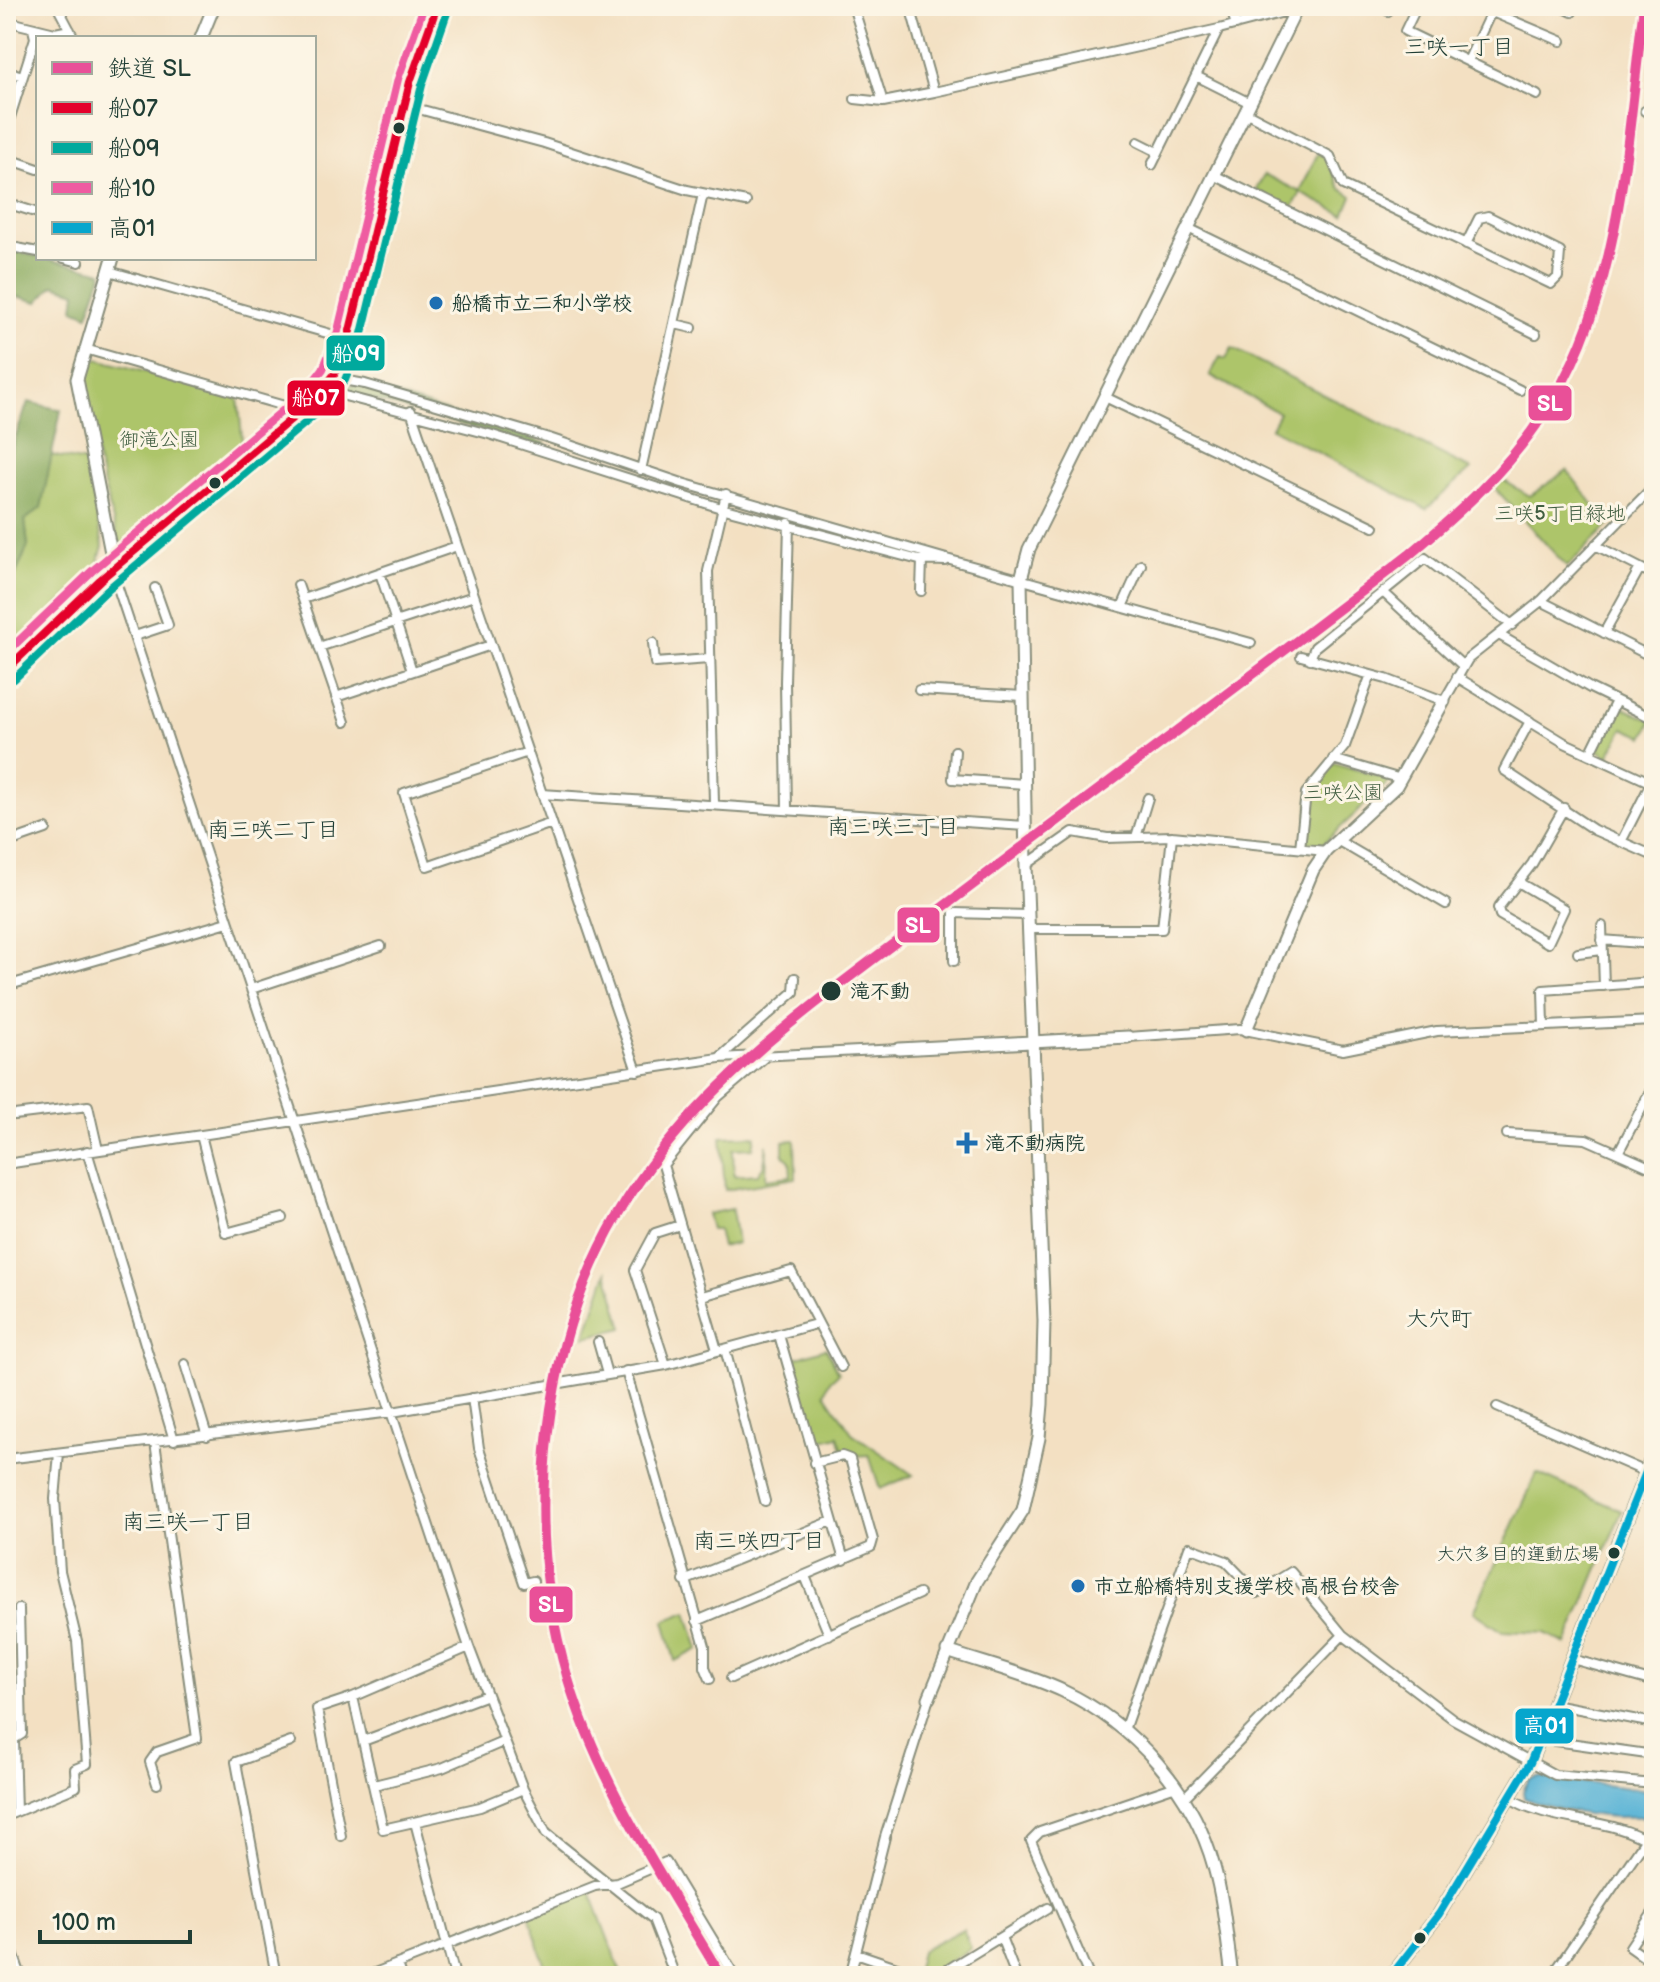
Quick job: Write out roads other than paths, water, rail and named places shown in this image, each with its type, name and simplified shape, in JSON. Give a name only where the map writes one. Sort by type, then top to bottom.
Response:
[{"type":"main road","points":[[6,670],[114,568],[302,411],[330,381],[348,339],[416,60],[437,6]]},
{"type":"street","points":[[57,6],[72,34]]},
{"type":"street","points":[[202,36],[214,6]]},
{"type":"street","points":[[853,6],[883,102]]},
{"type":"street","points":[[910,6],[934,92]]},
{"type":"street","points":[[1230,6],[1236,25]]},
{"type":"street","points":[[1417,6],[1405,31],[1537,95]]},
{"type":"street","points":[[1478,6],[1561,41]]},
{"type":"street","points":[[1560,6],[1572,12],[1575,6]]},
{"type":"street","points":[[855,99],[883,102],[934,92],[1296,10]]},
{"type":"street","points":[[850,1976],[910,1748],[977,1581],[1023,1510],[1039,1438],[1044,1321],[1026,865],[1021,579],[1029,549],[1296,10]]},
{"type":"street","points":[[1468,61],[1491,12]]},
{"type":"street","points":[[6,21],[33,29],[72,34]]},
{"type":"street","points":[[6,130],[35,38],[33,29]]},
{"type":"street","points":[[1152,165],[1219,29]]},
{"type":"street","points":[[6,71],[23,76]]},
{"type":"street","points":[[1196,76],[1330,156],[1343,185],[1466,244],[1551,284],[1558,277],[1560,252],[1488,216],[1479,218],[1466,244]]},
{"type":"street","points":[[404,105],[544,143],[703,194],[746,202]]},
{"type":"street","points":[[1645,111],[1654,116]]},
{"type":"street","points":[[1138,142],[1158,152]]},
{"type":"street","points":[[6,158],[36,168]]},
{"type":"street","points":[[1214,175],[1536,334]]},
{"type":"street","points":[[641,470],[703,194]]},
{"type":"street","points":[[6,203],[36,212]]},
{"type":"street","points":[[1188,228],[1520,390]]},
{"type":"street","points":[[6,246],[36,252]]},
{"type":"street","points":[[72,260],[79,262]]},
{"type":"street","points":[[112,260],[85,349],[78,388],[114,568],[228,922],[469,1647],[523,1789],[546,1833],[653,1919],[675,1976]]},
{"type":"street","points":[[109,271],[348,339]]},
{"type":"street","points":[[675,324],[692,328]]},
{"type":"street","points":[[85,349],[302,411]]},
{"type":"street","points":[[330,381],[341,395],[411,411],[546,451],[721,508],[789,523],[922,560],[950,560]]},
{"type":"street","points":[[330,381],[365,384],[549,438],[641,470],[1251,643]]},
{"type":"street","points":[[1105,397],[1374,527]]},
{"type":"street","points":[[411,411],[637,1071]]},
{"type":"street","points":[[546,451],[549,438]]},
{"type":"street","points":[[1246,1030],[1295,918],[1297,905],[1326,851],[1401,779],[1463,666],[1541,601],[1654,486]]},
{"type":"street","points":[[714,803],[708,571],[726,494]]},
{"type":"street","points":[[823,522],[824,533]]},
{"type":"street","points":[[787,809],[785,682],[789,523]]},
{"type":"street","points":[[1595,545],[1654,575]]},
{"type":"street","points":[[303,599],[457,546]]},
{"type":"street","points":[[1444,701],[1386,679],[1306,658],[1315,647],[1425,558],[1512,625]]},
{"type":"street","points":[[921,591],[922,560]]},
{"type":"street","points":[[1122,607],[1141,565]]},
{"type":"street","points":[[1604,633],[1640,568]]},
{"type":"street","points":[[380,573],[412,671]]},
{"type":"street","points":[[298,585],[345,722]]},
{"type":"street","points":[[135,636],[168,625],[155,588]]},
{"type":"street","points":[[1383,592],[1463,666]]},
{"type":"street","points":[[319,647],[474,596]]},
{"type":"street","points":[[1541,601],[1650,656],[1654,639]]},
{"type":"street","points":[[1499,635],[1654,719]]},
{"type":"street","points":[[653,643],[655,663],[709,659]]},
{"type":"street","points":[[336,697],[491,645]]},
{"type":"street","points":[[1300,848],[1306,793],[1345,746],[1370,677]]},
{"type":"street","points":[[1457,677],[1590,754],[1653,783],[1621,842]]},
{"type":"street","points":[[919,690],[1023,696]]},
{"type":"street","points":[[1590,754],[1616,701]]},
{"type":"street","points":[[1530,721],[1504,770],[1594,830],[1654,856]]},
{"type":"street","points":[[955,751],[953,779],[1025,784]]},
{"type":"street","points":[[528,752],[404,793],[427,866],[552,823]]},
{"type":"street","points":[[1333,759],[1401,779]]},
{"type":"street","points":[[542,794],[1025,826]]},
{"type":"street","points":[[1136,837],[1148,798]]},
{"type":"street","points":[[1518,882],[1564,909],[1548,943],[1500,915],[1498,908],[1564,808]]},
{"type":"street","points":[[6,843],[46,829]]},
{"type":"street","points":[[1026,865],[1073,832],[1107,838],[1172,836],[1326,851]]},
{"type":"street","points":[[1029,929],[1162,929],[1172,836]]},
{"type":"street","points":[[1337,840],[1446,904]]},
{"type":"street","points":[[954,961],[954,913],[1029,915]]},
{"type":"street","points":[[6,986],[228,922]]},
{"type":"street","points":[[1602,926],[1604,986]]},
{"type":"street","points":[[1602,940],[1654,944]]},
{"type":"street","points":[[251,989],[381,946]]},
{"type":"street","points":[[1578,953],[1602,950]]},
{"type":"street","points":[[719,1058],[794,992],[795,978]]},
{"type":"street","points":[[1544,1026],[1543,990],[1654,982]]},
{"type":"street","points":[[6,1164],[719,1058],[1246,1030],[1343,1050],[1437,1031],[1654,1021]]},
{"type":"street","points":[[765,1501],[663,1165],[718,1097],[766,1056]]},
{"type":"street","points":[[1618,1153],[1654,1084]]},
{"type":"street","points":[[6,1116],[88,1106],[98,1150]]},
{"type":"street","points":[[1507,1134],[1586,1139],[1654,1169]]},
{"type":"street","points":[[201,1135],[226,1233],[283,1218]]},
{"type":"street","points":[[87,1151],[174,1440]]},
{"type":"street","points":[[666,1365],[635,1270],[655,1233],[680,1225]]},
{"type":"street","points":[[702,1296],[791,1271],[841,1367]]},
{"type":"street","points":[[6,1459],[392,1412],[666,1365],[816,1324]]},
{"type":"street","points":[[779,1335],[844,1560]]},
{"type":"street","points":[[598,1342],[607,1374]]},
{"type":"street","points":[[185,1364],[207,1436]]},
{"type":"street","points":[[626,1371],[697,1621],[710,1679]]},
{"type":"street","points":[[472,1398],[479,1448],[524,1583],[533,1581]]},
{"type":"street","points":[[1497,1407],[1646,1472]]},
{"type":"street","points":[[155,1442],[197,1738],[157,1752],[150,1762],[157,1784]]},
{"type":"street","points":[[1391,1976],[1439,1914],[1530,1763],[1654,1452]]},
{"type":"street","points":[[6,1816],[76,1787],[75,1769],[87,1764],[77,1641],[60,1571],[55,1499],[59,1453]]},
{"type":"street","points":[[697,1621],[871,1547],[873,1540],[850,1459],[842,1456],[814,1463]]},
{"type":"street","points":[[684,1581],[832,1521]]},
{"type":"street","points":[[1124,1730],[1189,1547],[1226,1561],[1257,1593],[1291,1572],[1343,1635],[1453,1719],[1530,1763],[1555,1775],[1654,1784]]},
{"type":"street","points":[[805,1576],[829,1635]]},
{"type":"street","points":[[731,1678],[919,1594]]},
{"type":"street","points":[[16,1812],[14,1739],[22,1734],[19,1609]]},
{"type":"street","points":[[1184,1798],[1343,1635]]},
{"type":"street","points":[[341,1836],[317,1709],[353,1697],[469,1647]]},
{"type":"street","points":[[947,1651],[1061,1690],[1124,1730],[1176,1786],[1214,1867],[1232,1976]]},
{"type":"street","points":[[1572,1659],[1654,1682]]},
{"type":"street","points":[[363,1741],[487,1695]]},
{"type":"street","points":[[353,1697],[383,1829],[480,1807],[523,1789]]},
{"type":"street","points":[[1553,1704],[1654,1723]]},
{"type":"street","points":[[1541,1739],[1654,1755]]},
{"type":"street","points":[[374,1785],[442,1768],[505,1741]]},
{"type":"street","points":[[276,1976],[236,1762],[291,1742]]},
{"type":"street","points":[[1089,1976],[1031,1841],[1040,1832],[1176,1786]]},
{"type":"street","points":[[1508,1797],[1548,1816],[1614,1824],[1654,1845]]},
{"type":"street","points":[[415,1822],[455,1976]]},
{"type":"street","points":[[1552,1976],[1646,1839]]},
{"type":"street","points":[[367,1976],[666,1862],[735,1976]]},
{"type":"street","points":[[937,1976],[1048,1908]]},
{"type":"street","points":[[1654,1911],[1630,1947],[1654,1964]]},
{"type":"street","points":[[6,1933],[21,1976]]},
{"type":"street","points":[[1001,1937],[1016,1976]]},
{"type":"street","points":[[856,1953],[923,1976]]},
{"type":"street","points":[[397,1964],[401,1976]]},
{"type":"water","points":[[1538,1777],[1654,1791],[1654,1820],[1582,1813],[1524,1798],[1523,1791],[1529,1779]]},
{"type":"rail line","name":"SL","points":[[721,1976],[656,1868],[598,1757],[568,1679],[553,1618],[544,1525],[548,1431],[568,1332],[600,1247],[644,1174],[698,1108],[760,1049],[829,993],[1409,555],[1464,507],[1514,454],[1543,415],[1569,370],[1590,321],[1605,270],[1625,164],[1644,6]]},
{"type":"place","name":"船橋市立二和小学校","points":[[436,303]]},
{"type":"place","name":"滝不動","points":[[831,991]]},
{"type":"place","name":"滝不動病院","points":[[967,1143]]},
{"type":"place","name":"大穴多目的運動広場","points":[[1614,1553]]},
{"type":"place","name":"市立船橋特別支援学校 高根台校舎","points":[[1078,1586]]},
{"type":"district","name":"三咲一丁目","points":[[1459,46]]},
{"type":"district","name":"南三咲三丁目","points":[[893,826]]},
{"type":"district","name":"南三咲二丁目","points":[[273,829]]},
{"type":"district","name":"大穴町","points":[[1439,1318]]},
{"type":"district","name":"南三咲一丁目","points":[[188,1521]]},
{"type":"district","name":"南三咲四丁目","points":[[759,1540]]},
{"type":"park label","name":"御滝公園","points":[[159,439]]},
{"type":"park label","name":"三咲5丁目緑地","points":[[1560,513]]},
{"type":"park label","name":"三咲公園","points":[[1343,792]]}]
